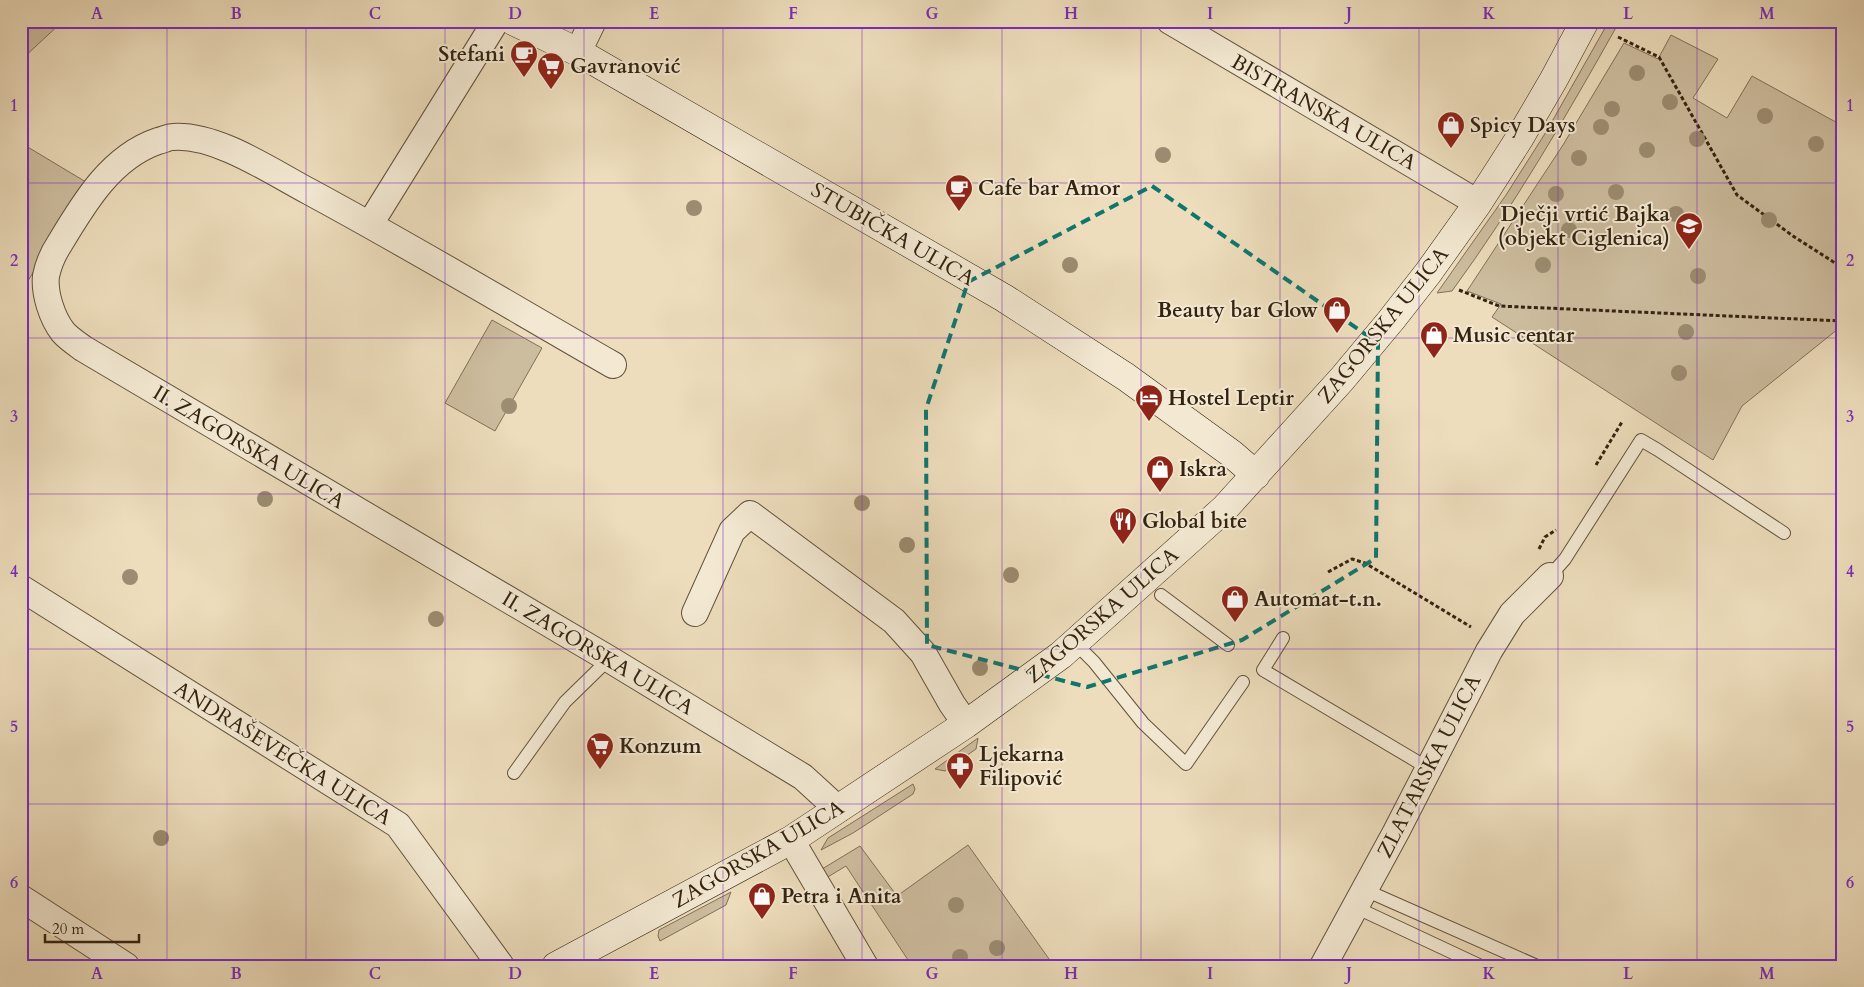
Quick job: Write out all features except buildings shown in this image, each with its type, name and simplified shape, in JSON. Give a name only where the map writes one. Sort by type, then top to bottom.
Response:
[{"type":"street","points":[[370,224],[496,21]]},
{"type":"street","name":"STUBIČKA ULICA","points":[[513,21],[578,52],[1004,298],[1126,377],[1232,454],[1256,475]]},
{"type":"street","points":[[578,52],[593,21]]},
{"type":"street","name":"BISTRANSKA ULICA","points":[[1170,21],[1478,203]]},
{"type":"street","name":"ZAGORSKA ULICA","points":[[556,966],[792,840],[966,724],[1060,655],[1224,508],[1342,379],[1428,273],[1478,203],[1536,112],[1585,21]]},
{"type":"street","name":"II. ZAGORSKA ULICA","points":[[613,365],[370,224],[225,147],[198,138],[172,137],[150,144],[134,152],[118,164],[99,185],[78,214],[56,250],[46,277],[48,299],[63,332],[84,349],[609,659],[803,777],[838,809]]},
{"type":"street","points":[[695,613],[732,531],[750,514],[894,621],[923,653],[952,704],[966,724]]},
{"type":"street","name":"ZLATARSKA ULICA","points":[[1323,966],[1479,670],[1512,614],[1550,576]]},
{"type":"street","name":"ANDRAŠEVEČKA ULICA","points":[[21,588],[398,825],[501,966]]},
{"type":"street","points":[[792,840],[866,966]]},
{"type":"street","points":[[21,898],[126,966]]},
{"type":"lane","points":[[1550,576],[1565,559],[1640,440],[1784,533]]},
{"type":"lane","points":[[1161,595],[1228,645]]},
{"type":"lane","points":[[1283,638],[1263,670],[1428,768]]},
{"type":"lane","points":[[1074,642],[1094,662],[1143,723],[1186,764],[1243,682]]},
{"type":"lane","points":[[514,773],[564,702],[609,659]]},
{"type":"lane","points":[[1360,898],[1481,966]]},
{"type":"lane","points":[[1360,898],[1537,966]]},
{"type":"path","points":[[1618,37],[1659,57],[1737,195],[1793,236],[1843,268]]},
{"type":"path","points":[[1459,290],[1499,306],[1843,321]]},
{"type":"path","points":[[1535,554],[1545,537]]},
{"type":"path","points":[[1328,572],[1352,559],[1365,563],[1475,629]]},
{"type":"highlighted area","points":[[1152,186],[1378,343],[1376,558],[1242,640],[1087,687],[927,645],[926,409],[968,282]]},
{"type":"shaded area","points":[[21,21],[63,21],[21,60]]},
{"type":"shaded area","points":[[1609,21],[1617,21],[1618,24],[1518,193],[1452,291],[1437,293],[1506,195],[1546,132]]},
{"type":"shaded area","name":"Dječji vrtić Bajka (objekt Ciglenica)","points":[[1671,35],[1718,59],[1693,98],[1727,118],[1752,76],[1843,126],[1843,325],[1742,406],[1713,460],[1492,317],[1501,304],[1467,291],[1563,145],[1624,43],[1658,59]]},
{"type":"shaded area","points":[[21,143],[86,182],[21,293]]},
{"type":"shaded area","points":[[492,320],[542,348],[495,431],[445,403]]},
{"type":"shaded area","points":[[978,738],[976,749],[945,771],[935,769]]},
{"type":"shaded area","points":[[913,784],[915,789],[913,794],[853,833],[821,850],[828,838]]},
{"type":"shaded area","points":[[968,845],[1054,966],[912,966],[846,866],[826,878],[822,869],[860,846],[897,896]]},
{"type":"shaded area","points":[[731,892],[726,905],[660,941],[658,936],[659,930]]},
{"type":"place","name":"Stefani","points":[[524,78]]},
{"type":"place","name":"Gavranović","points":[[551,90]]},
{"type":"place","name":"Spicy Days","points":[[1451,149]]},
{"type":"place","name":"Cafe bar Amor","points":[[959,212]]},
{"type":"place","name":"Dječji vrtić Bajka (objekt Ciglenica)","points":[[1689,250]]},
{"type":"place","name":"Beauty bar Glow","points":[[1337,334]]},
{"type":"place","name":"Music centar","points":[[1434,359]]},
{"type":"place","name":"Hostel Leptir","points":[[1149,422]]},
{"type":"place","name":"Iskra","points":[[1160,493]]},
{"type":"place","name":"Global bite","points":[[1123,545]]},
{"type":"place","name":"Automat-t.n.","points":[[1235,623]]},
{"type":"place","name":"Konzum","points":[[600,770]]},
{"type":"place","name":"Ljekarna Filipović","points":[[960,790]]},
{"type":"place","name":"Petra i Anita","points":[[762,920]]}]
